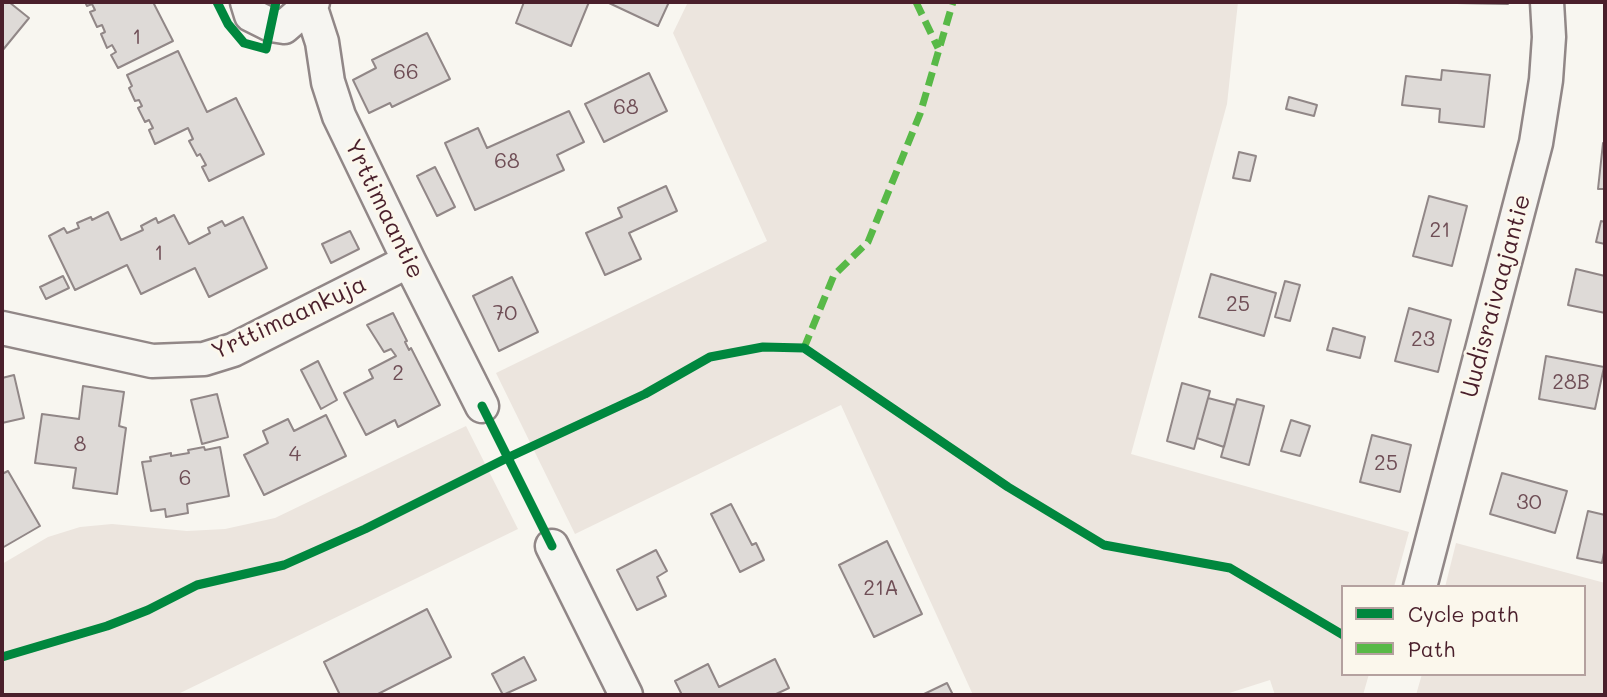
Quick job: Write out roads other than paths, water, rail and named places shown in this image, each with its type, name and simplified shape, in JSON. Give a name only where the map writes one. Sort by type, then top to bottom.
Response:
[{"type":"street","name":"Yrttimaantie","points":[[247,2],[251,15],[284,27],[311,2],[322,42],[328,82],[340,116],[482,406]]},
{"type":"street","name":"Uudisraivaajantie","points":[[1421,585],[1536,143],[1546,80],[1549,37],[1547,2]]},
{"type":"street","name":"Yrttimaankuja","points":[[2,328],[152,361],[204,359],[233,350],[409,261]]},
{"type":"street","points":[[552,546],[626,695]]}]
